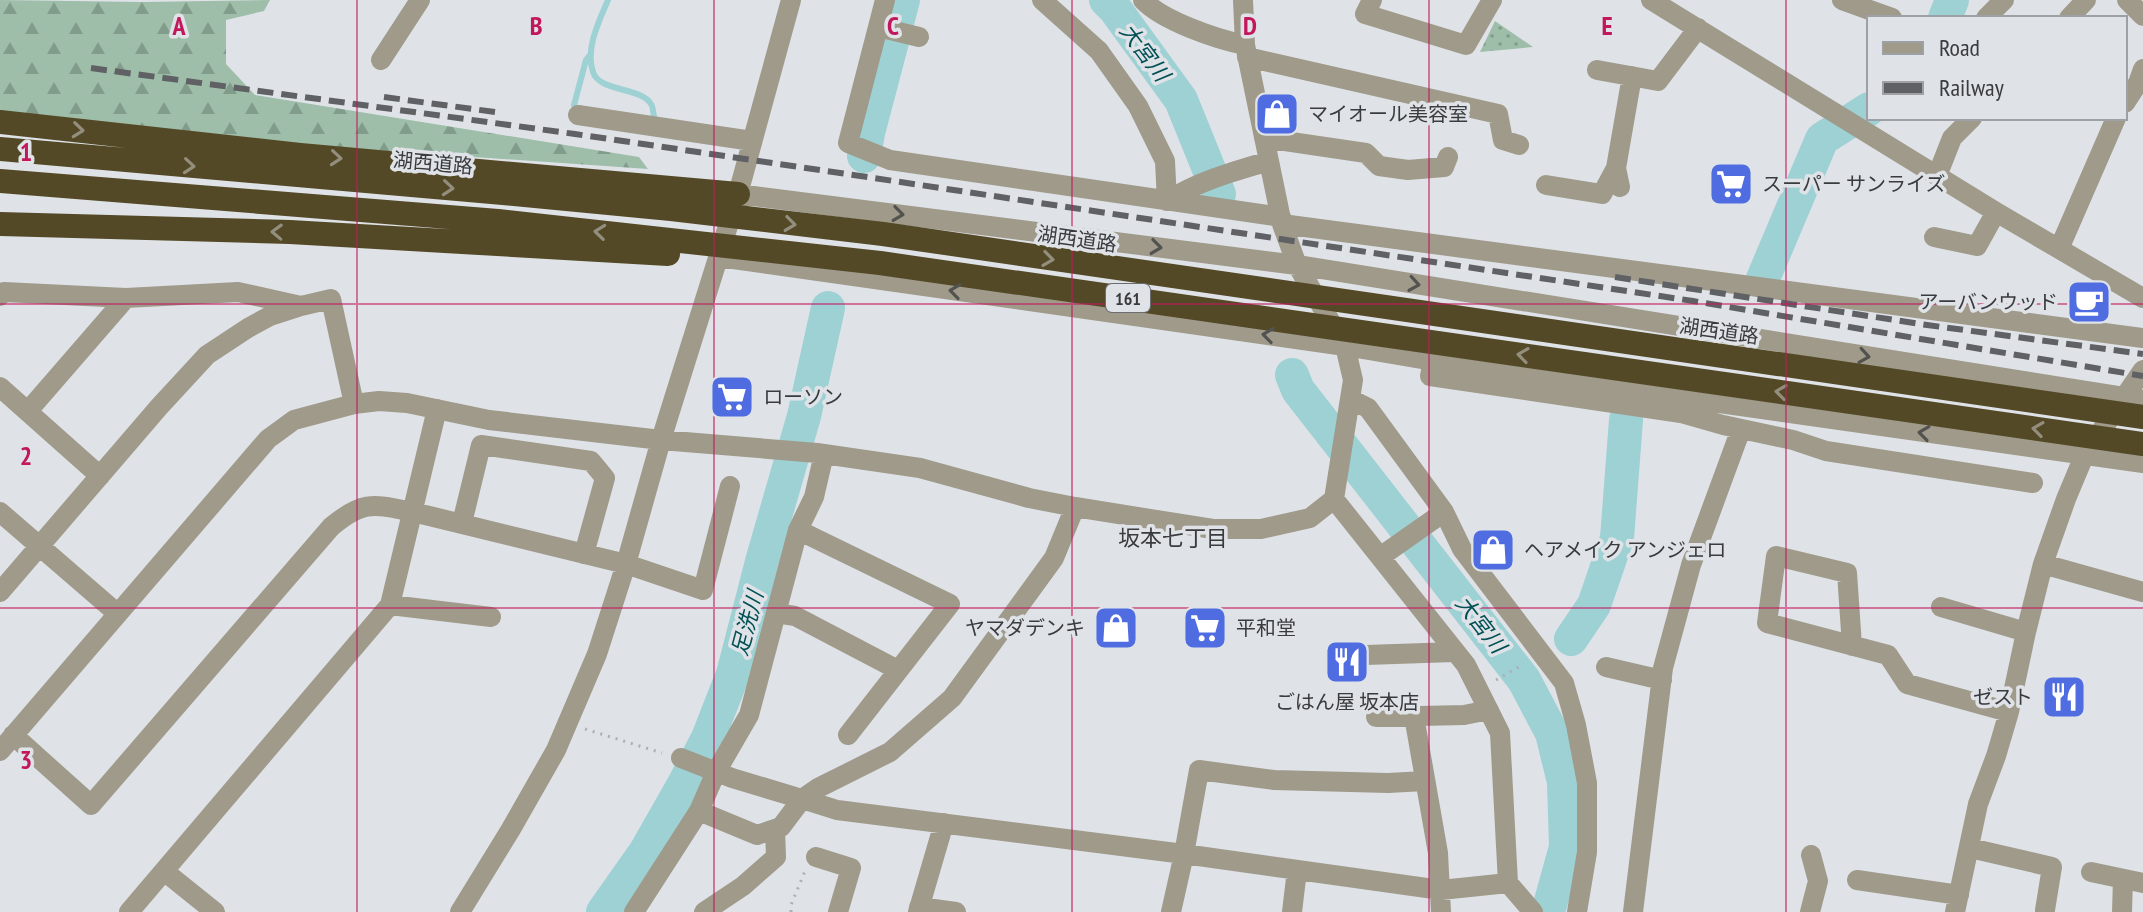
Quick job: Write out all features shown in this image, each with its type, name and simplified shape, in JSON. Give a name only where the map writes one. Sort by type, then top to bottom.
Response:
[{"type":"highway","points":[[0,122],[300,155],[738,194]]},
{"type":"highway","name":"湖西道路","points":[[0,149],[671,209],[883,234],[2143,417]]},
{"type":"highway","name":"161","points":[[0,181],[498,221],[880,263],[2143,444]]},
{"type":"highway","points":[[0,224],[290,232],[719,257]]},
{"type":"street","points":[[381,60],[420,0]]},
{"type":"street","points":[[460,912],[556,750],[597,654],[738,194],[791,0]]},
{"type":"street","points":[[885,0],[848,143],[890,160],[1175,196],[1282,221],[2143,338]]},
{"type":"street","points":[[1042,0],[1099,51],[1138,106],[1165,161],[1175,196]]},
{"type":"street","points":[[1143,0],[1152,10],[1246,51],[1498,114],[1503,140],[1519,145]]},
{"type":"street","points":[[730,486],[703,590],[626,564],[413,512],[367,506],[350,511],[331,527],[91,805],[7,743],[268,439],[294,420],[354,404],[379,401],[407,403],[489,420],[821,454],[920,468],[1029,498],[1213,529],[1261,529],[1310,518],[1336,493],[1353,380],[1345,346],[1297,265],[1282,221],[1246,51],[1243,0]]},
{"type":"street","points":[[1372,0],[1365,14],[1466,45],[1492,0]]},
{"type":"street","points":[[1651,0],[1996,212],[2143,298]]},
{"type":"street","points":[[1842,0],[1891,11]]},
{"type":"street","points":[[1988,16],[2004,0]]},
{"type":"street","points":[[2071,16],[2086,0]]},
{"type":"street","points":[[2127,0],[2143,16]]},
{"type":"street","points":[[878,27],[919,37]]},
{"type":"street","points":[[1597,70],[1658,81],[1698,28]]},
{"type":"street","points":[[2127,100],[2143,69]]},
{"type":"street","points":[[1546,185],[1602,194],[1618,178],[1632,76]]},
{"type":"street","points":[[578,115],[752,141]]},
{"type":"street","points":[[1937,176],[1952,138],[1970,120]]},
{"type":"street","points":[[2059,249],[2115,120]]},
{"type":"street","points":[[1264,138],[1366,153],[1379,166],[1408,170],[1444,167],[1448,157]]},
{"type":"street","points":[[1175,196],[1269,161]]},
{"type":"street","points":[[738,194],[1297,265],[2133,398]]},
{"type":"street","points":[[1934,237],[1977,246],[1996,212]]},
{"type":"street","points":[[719,257],[1345,346],[1683,406],[2143,463]]},
{"type":"street","points":[[0,296],[4,292],[126,298],[238,292],[301,306]]},
{"type":"street","points":[[28,411],[126,298]]},
{"type":"street","points":[[0,592],[207,355],[270,316],[331,299],[354,404]]},
{"type":"street","points":[[1857,880],[1957,903],[1978,804],[2009,712],[2043,564],[2084,456],[2133,398],[2143,370]]},
{"type":"street","points":[[0,387],[100,476]]},
{"type":"street","points":[[1350,399],[1368,408],[1443,513],[1462,549],[1564,683],[1587,783],[1587,852],[1577,912]]},
{"type":"street","points":[[1683,406],[1741,429],[1826,451],[2033,483]]},
{"type":"street","points":[[129,912],[390,605],[437,409]]},
{"type":"street","points":[[1633,912],[1663,668],[1691,565],[1741,429]]},
{"type":"street","points":[[1993,476],[1997,443]]},
{"type":"street","points":[[462,523],[481,445],[591,461],[605,478],[584,554]]},
{"type":"street","points":[[634,912],[699,811],[712,771],[749,715],[798,530],[814,497],[821,454]]},
{"type":"street","points":[[1336,493],[1380,557],[1466,665],[1500,733],[1508,883],[1533,912]]},
{"type":"street","points":[[699,811],[757,835],[781,827],[802,799],[818,788],[890,752],[952,698],[1054,558],[1075,507]]},
{"type":"street","points":[[0,512],[118,614]]},
{"type":"street","points":[[1380,557],[1443,513]]},
{"type":"street","points":[[798,530],[950,604],[848,735]]},
{"type":"street","points":[[1852,646],[1847,573],[1776,556],[1767,623],[1852,646],[1888,655],[1907,684],[2009,712]]},
{"type":"street","points":[[2043,564],[2143,592]]},
{"type":"street","points":[[390,605],[491,617]]},
{"type":"street","points":[[1941,607],[2026,632]]},
{"type":"street","points":[[776,613],[795,616],[898,670]]},
{"type":"street","points":[[1366,655],[1454,652]]},
{"type":"street","points":[[1606,667],[1662,680]]},
{"type":"street","points":[[1376,717],[1464,715],[1489,710]]},
{"type":"street","points":[[1414,716],[1438,853],[1441,912]]},
{"type":"street","points":[[681,758],[712,771],[837,810],[1441,890],[1508,883]]},
{"type":"street","points":[[1171,912],[1199,770],[1274,780],[1425,781]]},
{"type":"street","points":[[944,823],[919,909],[956,912]]},
{"type":"street","points":[[704,912],[743,886],[776,857],[775,829]]},
{"type":"street","points":[[1970,848],[2052,867],[2045,910]]},
{"type":"street","points":[[1811,855],[1818,881],[1815,911]]},
{"type":"street","points":[[816,857],[851,868],[838,912]]},
{"type":"street","points":[[1292,912],[1297,870]]},
{"type":"street","points":[[164,871],[215,912]]},
{"type":"street","points":[[2091,872],[2133,881],[2122,912]]},
{"type":"path","points":[[1492,683],[1529,662]]},
{"type":"path","points":[[579,728],[681,758]]},
{"type":"path","points":[[791,912],[791,905],[812,856],[816,857]]},
{"type":"green space","points":[[0,0],[270,0],[264,11],[226,20],[226,64],[255,95],[639,157],[648,169],[300,145],[0,112]]},
{"type":"green space","points":[[1495,21],[1533,47],[1480,52]]},
{"type":"waterway","points":[[608,0],[592,45],[593,72],[603,83],[646,99],[652,105],[654,116]]},
{"type":"waterway","name":"足洗川","points":[[864,156],[903,0]]},
{"type":"waterway","name":"大宮川","points":[[1106,0],[1181,100],[1219,194]]},
{"type":"waterway","name":"大宮川","points":[[1946,16],[1952,0]]},
{"type":"waterway","points":[[574,105],[586,60],[591,54]]},
{"type":"waterway","name":"大宮川","points":[[1762,281],[1822,139],[1867,110]]},
{"type":"waterway","name":"足洗川","points":[[603,912],[646,851],[683,786],[708,738],[733,674],[804,416],[828,308]]},
{"type":"waterway","name":"大宮川","points":[[1292,375],[1298,390],[1524,680],[1552,733],[1564,782],[1566,847],[1548,912]]},
{"type":"waterway","name":"大宮川","points":[[1571,639],[1594,605],[1617,538],[1626,420]]},
{"type":"railway","points":[[91,68],[847,174],[1693,301],[2143,376]]},
{"type":"railway","points":[[384,97],[495,112]]},
{"type":"railway","points":[[1615,277],[1927,325],[2143,354]]},
{"type":"place","name":"マイオール美容室","points":[[1277,114]]},
{"type":"place","name":"スーパー サンライズ","points":[[1731,184]]},
{"type":"place","name":"アーバンウッド","points":[[2089,302]]},
{"type":"place","name":"ローソン","points":[[732,397]]},
{"type":"place","name":"ヘアメイク アンジェロ","points":[[1493,550]]},
{"type":"place","name":"ヤマダデンキ","points":[[1116,628]]},
{"type":"place","name":"平和堂","points":[[1205,628]]},
{"type":"place","name":"ごはん屋 坂本店","points":[[1347,662]]},
{"type":"place","name":"ゼスト","points":[[2064,697]]},
{"type":"district","name":"坂本七丁目","points":[[1173,538]]}]
